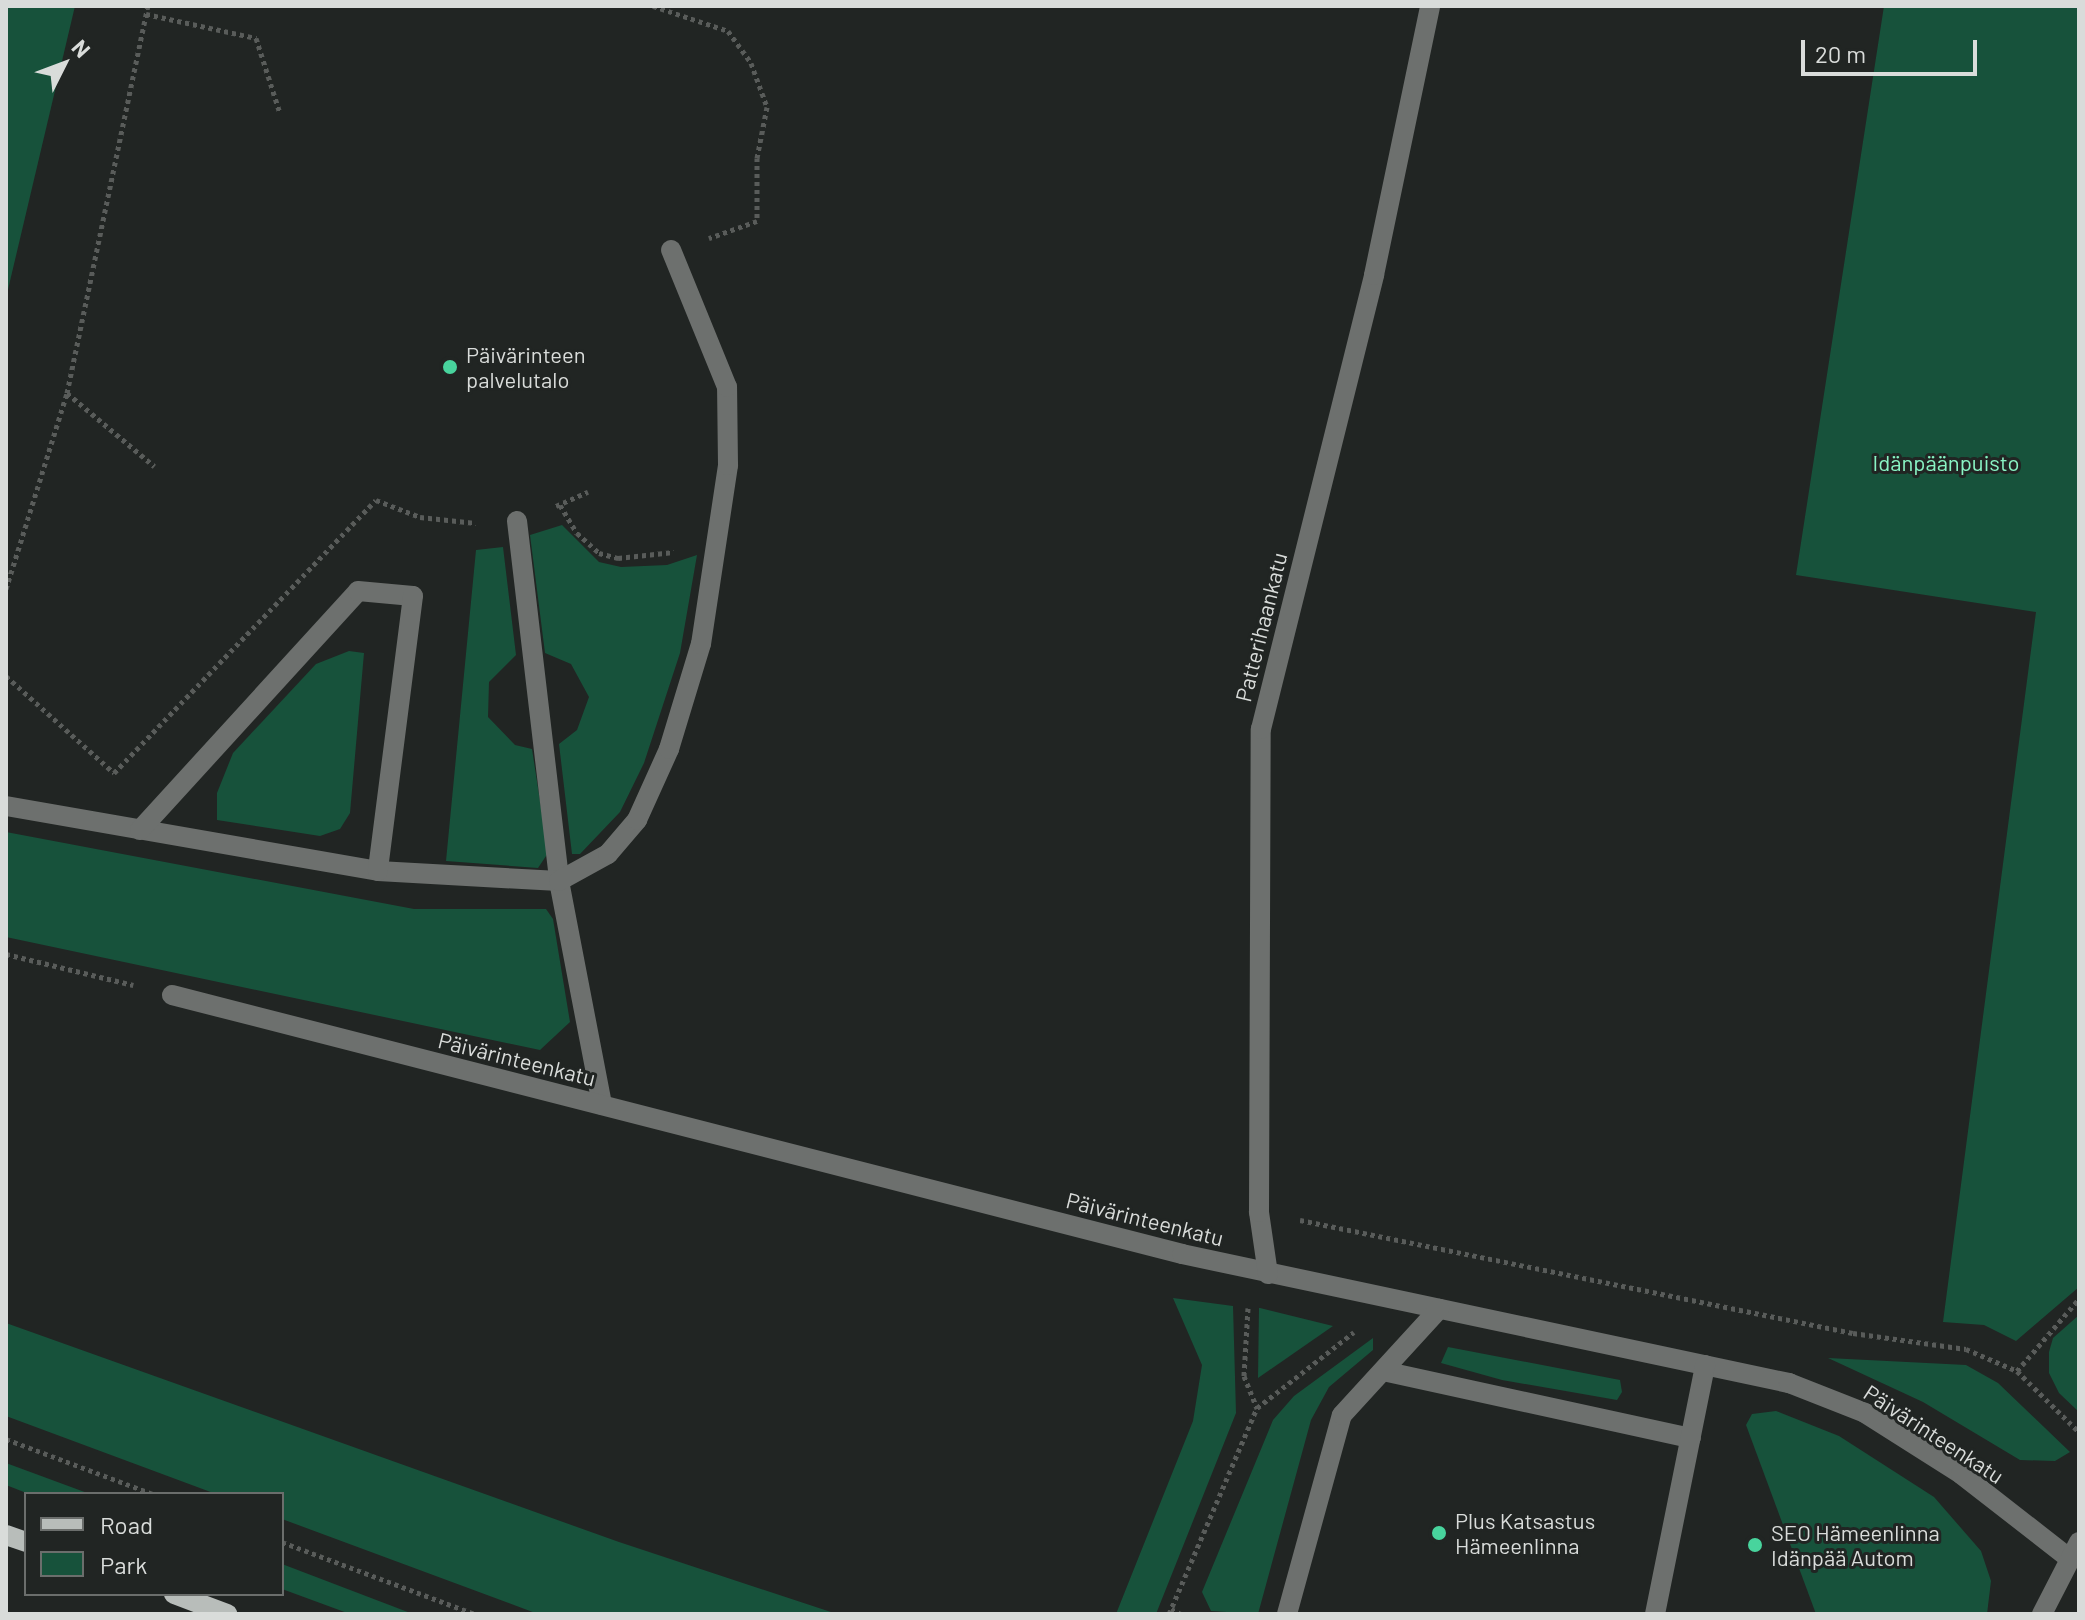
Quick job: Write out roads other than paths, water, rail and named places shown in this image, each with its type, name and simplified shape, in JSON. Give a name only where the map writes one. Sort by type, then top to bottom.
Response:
[{"type":"main road","points":[[178,1596],[200,1608],[227,1614]]},
{"type":"street","name":"Patterihaankatu","points":[[1261,1272],[1261,729],[1374,275],[1430,6]]},
{"type":"street","points":[[6,806],[378,871],[559,881],[608,854],[637,820],[669,749],[701,644],[720,539],[728,465],[727,387],[671,250]]},
{"type":"street","points":[[517,521],[559,881],[602,1105]]},
{"type":"street","points":[[140,830],[358,591],[413,596],[378,871]]},
{"type":"street","name":"Päivärinteenkatu","points":[[172,995],[1261,1272],[1789,1383],[1865,1413],[2074,1550]]},
{"type":"street","points":[[1287,1614],[1342,1415],[1439,1309]]},
{"type":"street","points":[[1655,1614],[1705,1365]]},
{"type":"street","points":[[1383,1371],[1691,1438]]},
{"type":"street","points":[[2042,1614],[2074,1550]]},
{"type":"place","name":"Päivärinteen palvelutalo","points":[[450,367]]},
{"type":"place","name":"Plus Katsastus Hämeenlinna","points":[[1439,1533]]},
{"type":"place","name":"SEO Hämeenlinna Idänpää Autom","points":[[1755,1545]]},
{"type":"park label","name":"Idänpäänpuisto","points":[[1946,463]]}]
